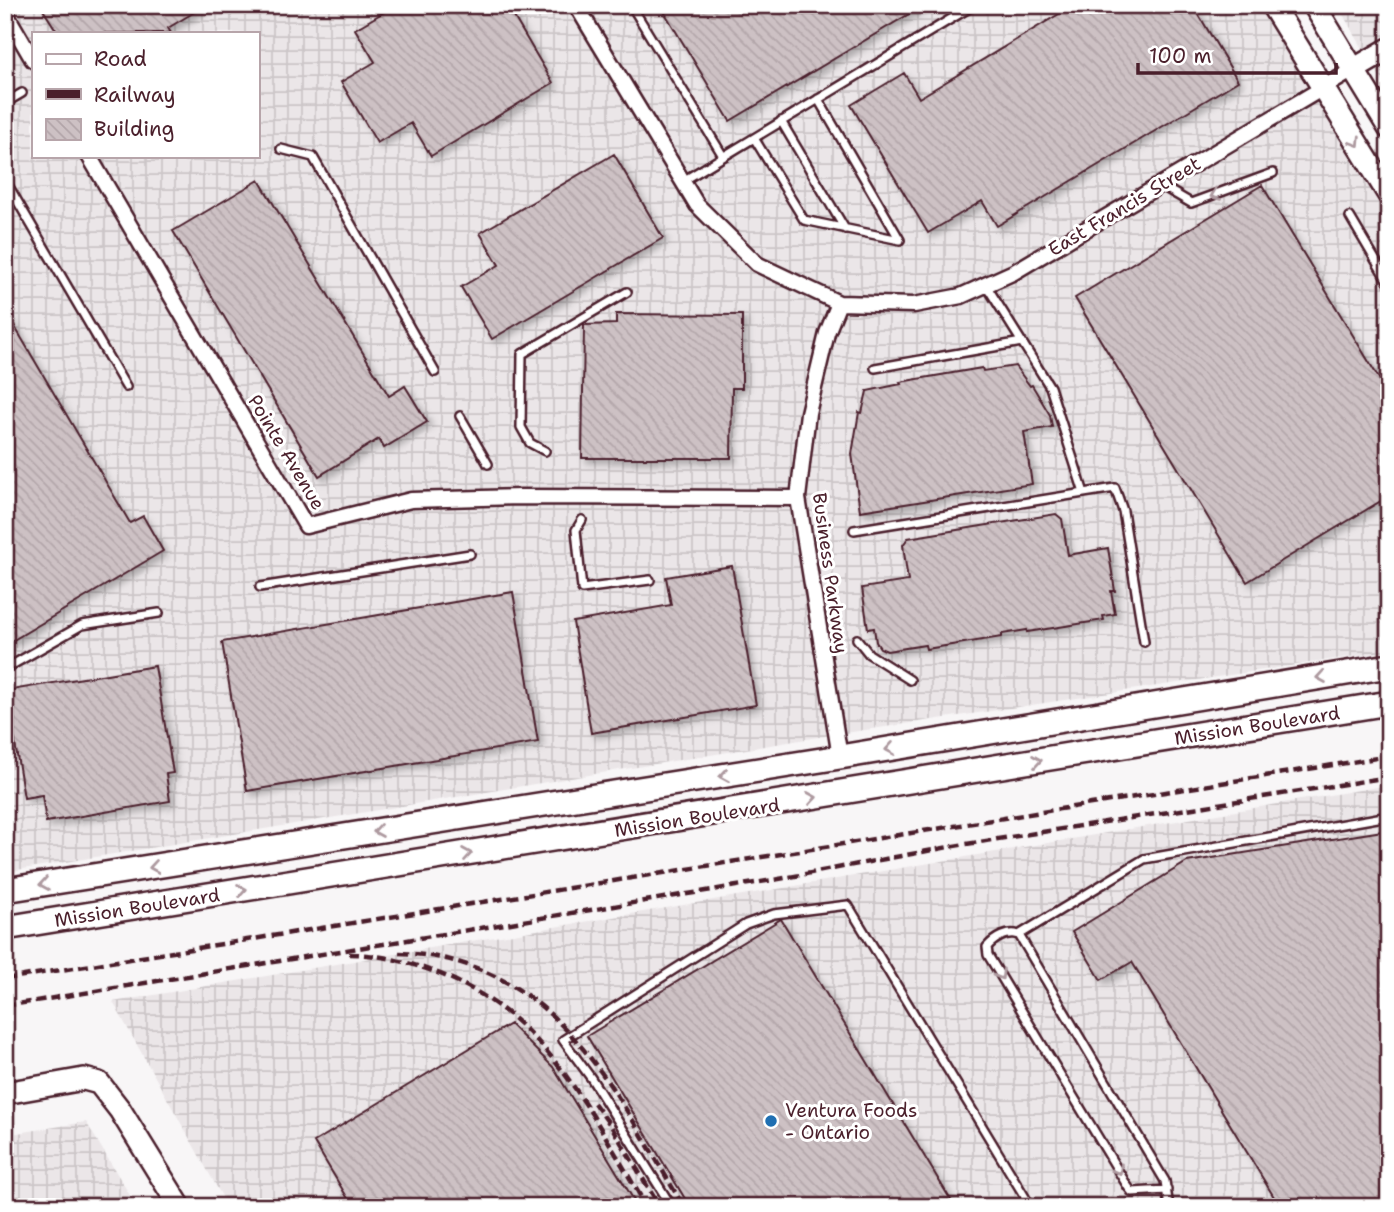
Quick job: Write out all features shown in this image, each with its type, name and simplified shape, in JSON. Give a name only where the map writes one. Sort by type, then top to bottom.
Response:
[{"type":"main road","points":[[1272,5],[1389,195]]},
{"type":"main road","points":[[1314,5],[1389,128]]},
{"type":"main road","name":"East Francis Street","points":[[1353,70],[1389,48]]},
{"type":"main road","name":"Mission Boulevard","points":[[5,890],[840,758],[1389,666]]},
{"type":"main road","name":"Mission Boulevard","points":[[5,928],[1389,704]]},
{"type":"main road","points":[[5,1093],[84,1079],[99,1083],[120,1110],[180,1207]]},
{"type":"street","points":[[576,5],[697,205],[757,264],[839,303]]},
{"type":"street","points":[[5,12],[32,58]]},
{"type":"street","name":"East Francis Street","points":[[839,303],[914,305],[961,296],[1014,272],[1353,70]]},
{"type":"street","name":"Pointe Avenue","points":[[90,158],[306,526],[411,500],[520,497],[798,498]]},
{"type":"street","name":"Business Parkway","points":[[839,303],[827,332],[808,413],[798,498],[840,758]]},
{"type":"lane","points":[[631,5],[723,156]]},
{"type":"lane","points":[[682,181],[974,5]]},
{"type":"lane","points":[[5,103],[22,93]]},
{"type":"lane","points":[[754,138],[804,220],[900,240],[818,99]]},
{"type":"lane","points":[[781,121],[845,229]]},
{"type":"lane","points":[[281,149],[313,157],[435,372]]},
{"type":"lane","points":[[1160,185],[1191,203],[1273,173]]},
{"type":"lane","points":[[5,180],[126,387]]},
{"type":"lane","points":[[1350,217],[1389,284]]},
{"type":"lane","points":[[985,284],[1050,387],[1084,493]]},
{"type":"lane","points":[[545,451],[530,443],[521,427],[522,354],[627,292]]},
{"type":"lane","points":[[875,368],[1022,342]]},
{"type":"lane","points":[[460,416],[488,464]]},
{"type":"lane","points":[[854,530],[1115,488],[1123,511],[1144,642]]},
{"type":"lane","points":[[582,520],[576,530],[582,589],[650,580]]},
{"type":"lane","points":[[260,587],[470,554]]},
{"type":"lane","points":[[5,668],[82,625],[159,613]]},
{"type":"lane","points":[[857,639],[869,654],[910,680]]},
{"type":"lane","points":[[1019,935],[1144,859],[1389,816]]},
{"type":"lane","points":[[672,1207],[592,1078],[563,1040],[746,924],[774,914],[848,905],[1031,1207]]},
{"type":"lane","points":[[1167,1190],[1139,1193],[1132,1192],[1128,1187],[988,955],[987,947],[992,942],[1011,932],[1019,935],[1165,1181],[1167,1190],[1169,1207]]},
{"type":"shaded area","points":[[5,5],[1258,5],[1389,219],[1389,651],[812,738],[5,873]]},
{"type":"shaded area","points":[[1337,5],[1389,5],[1389,92]]},
{"type":"shaded area","points":[[1389,785],[1389,1207],[228,1207],[113,1002]]},
{"type":"shaded area","points":[[86,1122],[137,1207],[5,1207],[5,1135]]},
{"type":"building","points":[[40,5],[206,5],[168,28],[170,32],[57,32]]},
{"type":"building","points":[[396,5],[507,5],[553,83],[431,156],[411,123],[377,143],[341,82],[375,62],[355,29]]},
{"type":"building","points":[[660,5],[924,5],[730,121]]},
{"type":"building","points":[[1074,5],[1193,5],[1238,81],[997,226],[982,201],[928,233],[851,105],[904,73],[919,98]]},
{"type":"building","points":[[614,154],[663,238],[492,339],[461,287],[499,265],[480,233]]},
{"type":"building","points":[[259,180],[389,396],[405,386],[427,422],[384,448],[379,439],[319,476],[173,231]]},
{"type":"building","points":[[1262,185],[1389,395],[1389,496],[1247,582],[1075,298]]},
{"type":"building","points":[[5,310],[130,523],[143,516],[163,551],[5,645]]},
{"type":"building","points":[[616,314],[742,315],[742,388],[732,388],[731,458],[582,458],[584,325],[616,324]]},
{"type":"building","points":[[1015,366],[1030,386],[1032,385],[1050,415],[1052,427],[1024,432],[1032,484],[860,511],[852,454],[859,412],[862,413],[867,391],[901,384],[900,382],[982,368],[983,371]]},
{"type":"building","points":[[1056,514],[1062,519],[1068,555],[1108,548],[1115,591],[1111,591],[1115,614],[1103,616],[1104,620],[1002,634],[1002,637],[926,649],[925,645],[887,651],[880,648],[876,642],[874,628],[868,629],[862,588],[908,581],[903,545],[908,538]]},
{"type":"building","points":[[732,566],[756,705],[591,733],[573,622],[671,605],[666,577]]},
{"type":"building","points":[[513,592],[538,742],[247,791],[222,642]]},
{"type":"building","points":[[155,666],[173,773],[166,774],[170,801],[46,822],[42,795],[24,798],[12,725],[5,726],[5,691]]},
{"type":"building","points":[[1389,830],[1389,1207],[1280,1207],[1132,962],[1101,980],[1072,932],[1187,862]]},
{"type":"building","name":"Ventura Foods - Ontario","points":[[781,919],[955,1207],[690,1207],[587,1036]]},
{"type":"building","points":[[510,1024],[553,1067],[638,1207],[353,1207],[314,1142]]},
{"type":"railway","points":[[5,979],[1389,756]]},
{"type":"railway","points":[[5,1006],[779,879],[954,846],[1389,777]]},
{"type":"railway","points":[[399,953],[453,961],[500,979],[539,1005],[574,1038],[604,1076],[684,1207]]},
{"type":"railway","points":[[349,954],[391,959],[432,971],[472,989],[505,1012],[535,1038],[560,1068],[605,1135],[647,1207]]},
{"type":"railway","points":[[594,1103],[660,1207]]},
{"type":"place","name":"Ventura Foods - Ontario","points":[[771,1121]]}]
